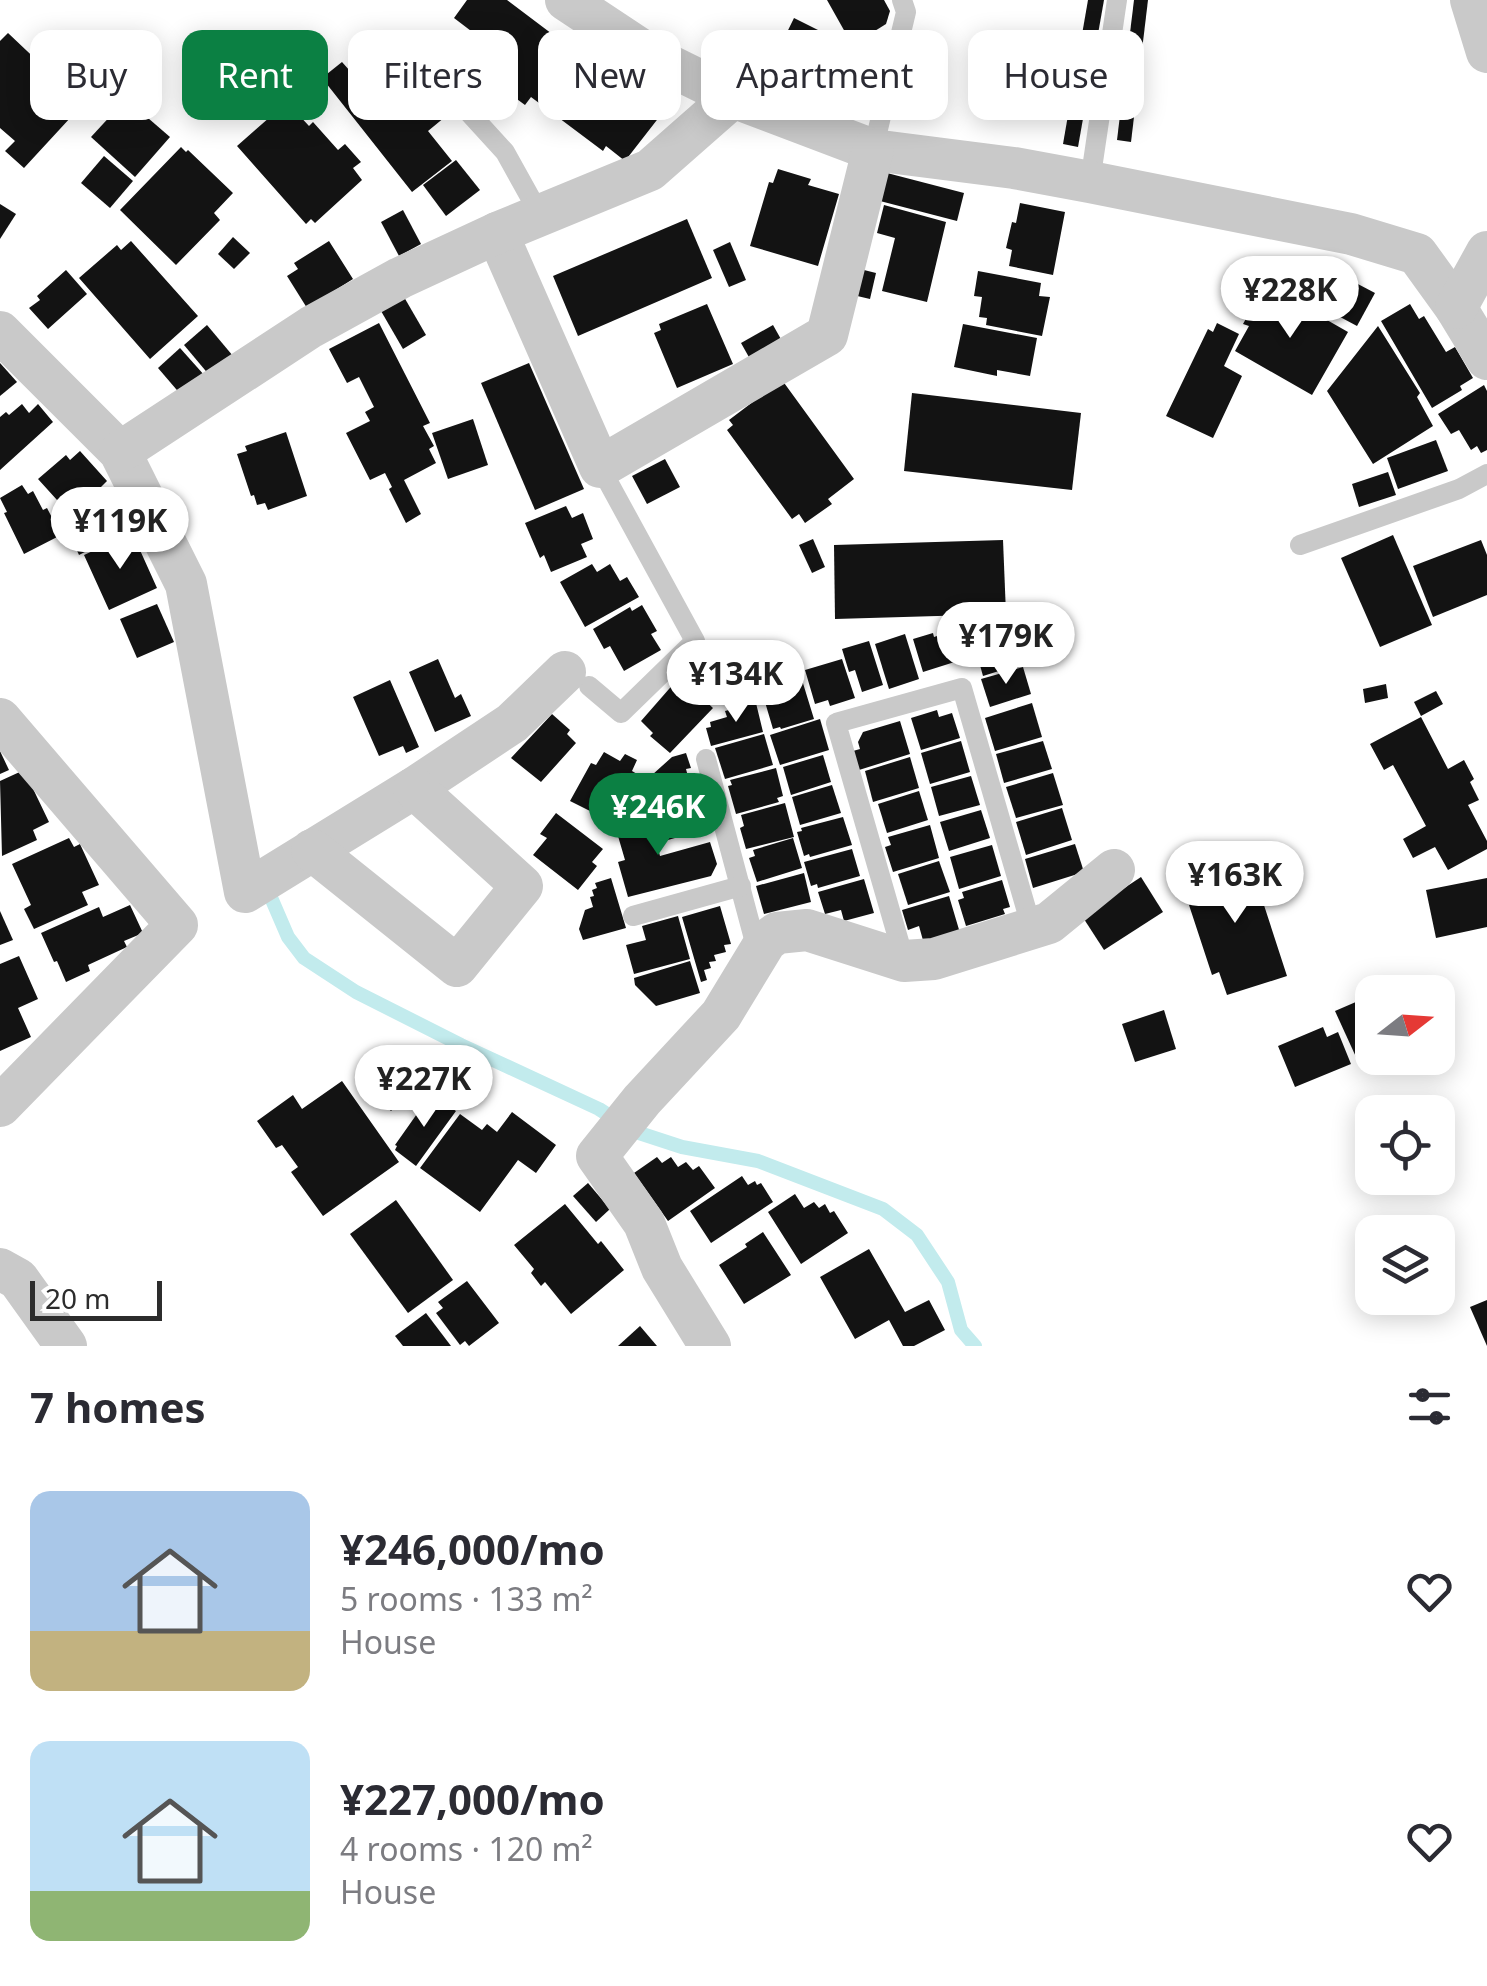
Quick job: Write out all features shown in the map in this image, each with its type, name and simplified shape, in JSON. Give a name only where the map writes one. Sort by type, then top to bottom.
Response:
[{"type":"street","points":[[566,0],[652,57],[701,81]]},
{"type":"street","points":[[1471,0],[1487,52]]},
{"type":"street","points":[[120,452],[310,326],[497,233],[650,170],[707,120]]},
{"type":"street","points":[[793,120],[872,150],[1090,182],[1352,234],[1417,254],[1487,359]]},
{"type":"street","points":[[497,233],[600,467],[827,335],[872,150]]},
{"type":"street","points":[[1456,308],[1487,252]]},
{"type":"street","points":[[0,332],[120,452],[186,584],[245,892],[414,788],[578,679]]},
{"type":"street","points":[[0,719],[177,925],[0,1106]]},
{"type":"street","points":[[312,850],[457,966],[522,886],[414,788]]},
{"type":"street","points":[[710,1346],[662,1268],[644,1223],[597,1156],[720,1015],[766,940],[777,933],[807,930],[904,961],[934,960],[1049,922],[1114,870]]},
{"type":"street","points":[[0,1269],[18,1279],[66,1346]]},
{"type":"lane","points":[[872,150],[906,12],[902,0]]},
{"type":"lane","points":[[1090,182],[1116,0]]},
{"type":"lane","points":[[476,120],[506,152],[540,216]]},
{"type":"lane","points":[[578,679],[620,713],[695,641],[600,467]]},
{"type":"lane","points":[[1300,546],[1459,489],[1487,474]]},
{"type":"lane","points":[[904,961],[836,723],[962,688],[1032,929]]},
{"type":"lane","points":[[706,758],[758,954]]},
{"type":"lane","points":[[633,916],[741,886]]},
{"type":"building","points":[[467,0],[507,0],[547,30],[538,30],[538,102],[531,97],[525,105],[518,100],[518,30],[470,30],[454,18]]},
{"type":"building","points":[[827,0],[884,0],[890,11],[886,24],[876,30],[844,30]]},
{"type":"building","points":[[1088,0],[1104,0],[1099,30],[1083,30]]},
{"type":"building","points":[[1134,0],[1148,0],[1144,33],[1144,30],[1130,30]]},
{"type":"building","points":[[794,18],[818,30],[788,30]]},
{"type":"building","points":[[8,33],[30,54],[30,120],[68,120],[24,168],[5,151],[15,141],[0,128],[0,41]]},
{"type":"building","points":[[342,62],[348,69],[348,111],[328,86],[328,73]]},
{"type":"building","points":[[107,120],[150,120],[170,137],[135,177],[91,137]]},
{"type":"building","points":[[267,120],[303,120],[309,126],[313,122],[338,150],[345,144],[361,162],[353,168],[362,180],[315,223],[311,219],[306,224],[237,146]]},
{"type":"building","points":[[355,120],[441,120],[428,131],[452,161],[412,192]]},
{"type":"building","points":[[562,120],[657,120],[625,161],[606,146],[603,151]]},
{"type":"building","points":[[1067,120],[1083,120],[1078,147],[1063,144]]},
{"type":"building","points":[[1119,120],[1134,120],[1131,142],[1117,140]]},
{"type":"building","points":[[181,147],[233,193],[214,213],[220,220],[176,265],[120,210]]},
{"type":"building","points":[[104,156],[133,181],[110,208],[81,183]]},
{"type":"building","points":[[456,160],[480,190],[446,216],[423,185]]},
{"type":"building","points":[[778,169],[811,179],[808,185],[839,194],[818,266],[750,246],[769,182],[773,183]]},
{"type":"building","points":[[887,173],[964,193],[957,221],[880,201]]},
{"type":"building","points":[[1020,203],[1065,212],[1053,275],[1009,266],[1012,250],[1006,248]]},
{"type":"building","points":[[0,204],[16,214],[0,239]]},
{"type":"building","points":[[884,205],[946,222],[927,302],[882,291],[895,238],[877,233]]},
{"type":"building","points":[[403,210],[421,244],[399,256],[381,222]]},
{"type":"building","points":[[687,219],[712,278],[578,336],[553,276]]},
{"type":"building","points":[[233,237],[250,253],[234,269],[218,254]]},
{"type":"building","points":[[131,241],[198,316],[150,359],[79,278],[117,245],[121,250]]},
{"type":"building","points":[[329,241],[353,279],[307,308],[287,276],[298,269],[294,263]]},
{"type":"building","points":[[730,242],[746,280],[729,287],[713,250]]},
{"type":"building","points":[[1314,261],[1375,293],[1357,326],[1297,294]]},
{"type":"building","points":[[860,269],[876,273],[870,299],[853,295]]},
{"type":"building","points":[[66,270],[87,294],[48,329],[29,308]]},
{"type":"building","points":[[978,271],[1041,283],[1039,296],[1050,297],[1042,336],[986,325],[987,318],[979,317],[982,297],[974,296]]},
{"type":"building","points":[[1271,288],[1348,332],[1312,395],[1235,351],[1249,326],[1243,324],[1257,299],[1263,302]]},
{"type":"building","points":[[404,297],[426,335],[403,349],[381,311]]},
{"type":"building","points":[[707,304],[733,364],[677,388],[654,333],[661,330],[659,324]]},
{"type":"building","points":[[1410,304],[1419,319],[1424,316],[1446,352],[1455,347],[1473,378],[1460,386],[1462,390],[1432,408],[1381,321]]},
{"type":"building","points":[[379,323],[430,423],[423,426],[434,446],[429,449],[436,463],[404,480],[421,514],[406,523],[385,473],[370,480],[346,433],[370,421],[365,412],[374,407],[359,377],[347,383],[329,349]]},
{"type":"building","points":[[1217,323],[1239,334],[1224,366],[1242,376],[1213,438],[1166,416],[1208,329],[1213,332]]},
{"type":"building","points":[[963,324],[1037,338],[1030,376],[997,370],[997,376],[954,367]]},
{"type":"building","points":[[207,325],[233,356],[210,376],[184,345]]},
{"type":"building","points":[[773,325],[782,341],[750,359],[741,343]]},
{"type":"building","points":[[1378,326],[1420,393],[1417,397],[1433,426],[1373,464],[1327,391]]},
{"type":"building","points":[[180,348],[205,376],[182,396],[158,368]]},
{"type":"building","points":[[0,363],[17,382],[0,396]]},
{"type":"building","points":[[529,363],[584,489],[535,510],[481,383]]},
{"type":"building","points":[[782,380],[854,479],[828,499],[832,504],[805,523],[799,514],[792,519],[727,430],[733,425],[729,420]]},
{"type":"building","points":[[1484,385],[1487,450],[1481,453],[1477,446],[1471,450],[1459,430],[1451,434],[1438,414]]},
{"type":"building","points":[[912,393],[1081,413],[1072,490],[904,471]]},
{"type":"building","points":[[22,404],[29,413],[38,404],[53,422],[0,470],[0,417]]},
{"type":"building","points":[[473,419],[488,465],[448,479],[432,433]]},
{"type":"building","points":[[286,432],[307,496],[268,510],[265,503],[257,505],[254,495],[251,496],[237,454],[247,451],[245,446]]},
{"type":"building","points":[[1436,440],[1448,471],[1398,489],[1387,458]]},
{"type":"building","points":[[80,451],[107,481],[99,489],[111,502],[86,523],[63,495],[57,500],[38,479],[66,455],[70,460]]},
{"type":"building","points":[[665,459],[680,487],[647,504],[632,476]]},
{"type":"building","points":[[1388,472],[1396,495],[1359,507],[1352,484]]},
{"type":"building","points":[[22,485],[28,494],[33,491],[43,510],[47,508],[61,535],[24,554],[0,498]]},
{"type":"building","points":[[566,506],[572,518],[583,513],[593,539],[581,544],[587,557],[551,572],[544,555],[540,558],[525,523]]},
{"type":"building","points":[[109,516],[118,535],[79,555],[70,535]]},
{"type":"building","points":[[1393,535],[1432,625],[1380,647],[1341,558]]},
{"type":"building","points":[[121,538],[123,544],[135,539],[157,588],[109,610],[84,555]]},
{"type":"building","points":[[813,539],[825,567],[812,573],[799,545]]},
{"type":"building","points":[[1003,540],[1006,614],[835,619],[834,545]]},
{"type":"building","points":[[1481,540],[1487,555],[1487,595],[1433,617],[1413,566]]},
{"type":"building","points":[[592,564],[597,572],[610,564],[620,581],[627,577],[639,597],[585,627],[560,582]]},
{"type":"building","points":[[157,604],[174,642],[137,658],[120,619]]},
{"type":"building","points":[[642,605],[657,631],[651,634],[661,650],[624,671],[610,646],[604,649],[593,629],[630,607],[632,611]]},
{"type":"building","points":[[1003,624],[1005,628],[1012,626],[1024,663],[983,676],[978,658],[968,661],[960,635]]},
{"type":"building","points":[[955,630],[964,659],[923,672],[913,639]]},
{"type":"building","points":[[905,634],[919,679],[889,689],[875,644]]},
{"type":"building","points":[[869,641],[883,685],[862,692],[855,670],[849,672],[842,649]]},
{"type":"building","points":[[438,659],[455,698],[461,694],[471,716],[435,732],[409,672]]},
{"type":"building","points":[[842,659],[855,698],[830,706],[828,700],[815,704],[805,670]]},
{"type":"building","points":[[1023,667],[1031,694],[990,707],[981,679]]},
{"type":"building","points":[[390,680],[419,747],[406,753],[403,746],[379,756],[353,697]]},
{"type":"building","points":[[802,680],[814,719],[773,729],[765,702],[773,700],[770,691]]},
{"type":"building","points":[[676,681],[680,685],[684,681],[713,708],[670,753],[650,736],[653,733],[641,721]]},
{"type":"building","points":[[1386,684],[1388,698],[1365,703],[1363,689]]},
{"type":"building","points":[[1436,691],[1443,704],[1421,716],[1414,702]]},
{"type":"building","points":[[756,703],[763,732],[711,746],[706,728],[711,727],[710,722],[727,717],[725,711]]},
{"type":"building","points":[[1032,703],[1042,737],[995,751],[985,718]]},
{"type":"building","points":[[937,710],[939,717],[952,713],[960,738],[921,750],[911,718]]},
{"type":"building","points":[[552,714],[570,730],[567,734],[576,743],[541,782],[511,758]]},
{"type":"building","points":[[1421,717],[1448,769],[1464,760],[1479,800],[1468,805],[1487,841],[1487,849],[1448,870],[1435,847],[1413,858],[1403,839],[1426,826],[1393,765],[1384,770],[1370,744]]},
{"type":"building","points":[[820,719],[829,750],[780,765],[770,735]]},
{"type":"building","points":[[900,721],[910,754],[859,770],[853,751],[860,749],[858,742],[863,732]]},
{"type":"building","points":[[764,734],[773,765],[725,779],[715,748]]},
{"type":"building","points":[[961,741],[970,772],[930,784],[921,753]]},
{"type":"building","points":[[1043,741],[1052,769],[1004,783],[996,754]]},
{"type":"building","points":[[0,751],[9,770],[0,774]]},
{"type":"building","points":[[604,752],[620,761],[625,754],[637,760],[632,771],[642,777],[619,821],[570,801],[591,763],[596,765]]},
{"type":"building","points":[[686,753],[692,792],[660,801],[652,775],[672,757]]},
{"type":"building","points":[[823,755],[831,782],[791,795],[783,767]]},
{"type":"building","points":[[910,757],[919,788],[873,802],[865,771]]},
{"type":"building","points":[[776,768],[783,796],[777,798],[779,802],[736,814],[728,786],[732,785],[730,780]]},
{"type":"building","points":[[24,770],[49,822],[33,830],[37,840],[2,856],[0,781]]},
{"type":"building","points":[[1053,773],[1063,805],[1016,818],[1006,787]]},
{"type":"building","points":[[971,776],[980,805],[939,816],[931,787]]},
{"type":"building","points":[[832,785],[841,813],[800,825],[792,797]]},
{"type":"building","points":[[919,791],[928,820],[887,833],[878,804]]},
{"type":"building","points":[[697,795],[706,829],[668,840],[660,806]]},
{"type":"building","points":[[646,802],[660,856],[710,842],[717,864],[711,876],[628,897],[618,862],[625,860],[618,836],[624,835],[622,828],[628,826],[625,817],[633,815],[631,806]]},
{"type":"building","points":[[785,803],[794,837],[746,849],[741,815]]},
{"type":"building","points":[[1062,808],[1072,840],[1026,855],[1016,822]]},
{"type":"building","points":[[981,810],[990,838],[949,851],[940,822]]},
{"type":"building","points":[[556,813],[603,849],[592,862],[597,866],[578,890],[533,855],[547,838],[540,834]]},
{"type":"building","points":[[843,817],[852,845],[804,856],[797,832],[801,828]]},
{"type":"building","points":[[930,825],[939,858],[893,872],[885,847],[891,845],[888,837]]},
{"type":"building","points":[[69,838],[74,847],[80,844],[99,885],[82,892],[88,905],[34,929],[24,909],[31,905],[12,864]]},
{"type":"building","points":[[793,838],[802,868],[757,882],[749,858],[755,856],[753,850]]},
{"type":"building","points":[[1075,844],[1084,872],[1033,888],[1025,859]]},
{"type":"building","points":[[992,845],[1001,876],[959,889],[950,857]]},
{"type":"building","points":[[852,849],[860,876],[818,888],[817,884],[811,886],[804,862]]},
{"type":"building","points":[[1248,856],[1287,976],[1227,995],[1219,972],[1212,975],[1189,905],[1194,903],[1185,875]]},
{"type":"building","points":[[939,861],[950,892],[908,905],[898,874]]},
{"type":"building","points":[[804,873],[811,902],[764,914],[756,886]]},
{"type":"building","points":[[1141,877],[1163,912],[1104,950],[1082,916]]},
{"type":"building","points":[[611,878],[626,928],[583,940],[579,929],[585,910],[593,907],[590,897],[597,888],[595,883]]},
{"type":"building","points":[[1487,878],[1487,927],[1436,938],[1426,890]]},
{"type":"building","points":[[864,879],[874,913],[844,921],[841,910],[825,914],[818,892]]},
{"type":"building","points":[[1002,880],[1010,907],[1003,909],[1005,914],[966,926],[958,900],[964,898],[962,892]]},
{"type":"building","points":[[949,896],[960,933],[924,944],[919,926],[908,930],[902,910]]},
{"type":"building","points":[[130,905],[143,933],[124,941],[127,947],[88,965],[90,971],[66,982],[41,933],[99,907],[103,917]]},
{"type":"building","points":[[720,906],[731,944],[724,945],[726,952],[714,955],[716,961],[709,962],[711,968],[704,970],[707,980],[701,982],[682,917]]},
{"type":"building","points":[[0,911],[13,940],[0,945]]},
{"type":"building","points":[[678,916],[690,959],[634,974],[626,945],[646,940],[642,926]]},
{"type":"building","points":[[19,956],[38,999],[18,1008],[31,1037],[0,1051],[0,964]]},
{"type":"building","points":[[690,961],[700,993],[656,1006],[635,985],[634,978]]},
{"type":"building","points":[[1355,1002],[1355,1055],[1335,1011]]},
{"type":"building","points":[[1164,1010],[1176,1049],[1135,1062],[1122,1024]]},
{"type":"building","points":[[1323,1027],[1327,1037],[1338,1032],[1351,1064],[1295,1087],[1278,1046]]},
{"type":"building","points":[[386,1055],[417,1085],[391,1111],[361,1081]]},
{"type":"building","points":[[342,1081],[399,1162],[323,1216],[291,1172],[298,1167],[282,1145],[276,1148],[257,1121],[293,1095],[302,1109]]},
{"type":"building","points":[[431,1094],[456,1111],[416,1166],[395,1150],[395,1145]]},
{"type":"building","points":[[512,1112],[556,1145],[536,1173],[518,1160],[480,1212],[420,1168],[460,1114],[482,1130],[487,1124],[497,1132]]},
{"type":"building","points":[[657,1157],[662,1163],[671,1157],[678,1167],[686,1162],[693,1170],[699,1166],[715,1188],[668,1221],[634,1173]]},
{"type":"building","points":[[742,1176],[748,1185],[761,1183],[773,1202],[711,1243],[690,1211]]},
{"type":"building","points":[[588,1183],[610,1209],[596,1222],[573,1196]]},
{"type":"building","points":[[795,1194],[804,1208],[814,1202],[819,1208],[825,1204],[848,1233],[801,1264],[768,1212]]},
{"type":"building","points":[[396,1200],[453,1280],[408,1313],[350,1234]]},
{"type":"building","points":[[565,1204],[624,1270],[571,1314],[545,1282],[541,1286],[531,1273],[534,1269],[514,1245]]},
{"type":"building","points":[[763,1232],[791,1275],[744,1304],[719,1265]]},
{"type":"building","points":[[869,1249],[905,1312],[929,1300],[945,1330],[914,1346],[903,1346],[889,1320],[855,1339],[820,1277]]},
{"type":"building","points":[[467,1281],[499,1323],[469,1346],[465,1341],[460,1345],[436,1313],[443,1308],[438,1302]]},
{"type":"building","points":[[1487,1300],[1487,1346],[1470,1307]]},
{"type":"building","points":[[426,1313],[451,1346],[403,1346],[395,1336]]},
{"type":"building","points":[[640,1326],[657,1346],[618,1346]]},
{"type":"waterway","points":[[266,886],[288,937],[304,958],[356,992],[599,1109],[633,1131],[682,1147],[758,1161],[883,1209],[917,1235],[948,1282],[961,1330],[975,1346]]}]
